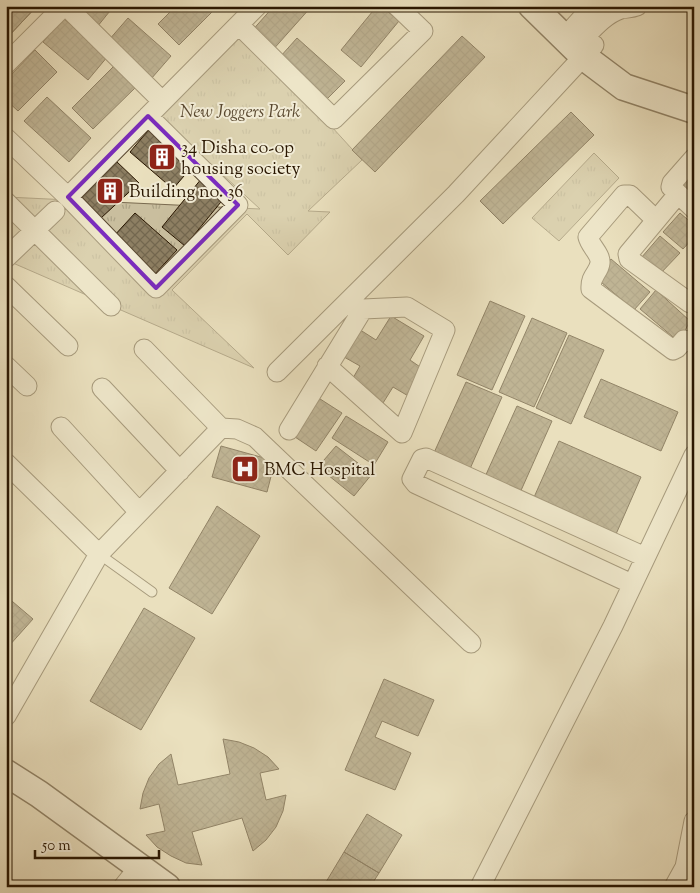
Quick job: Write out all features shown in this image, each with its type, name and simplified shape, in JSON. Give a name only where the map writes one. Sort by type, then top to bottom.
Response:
[{"type":"street","points":[[6,64],[65,6],[162,101]]},
{"type":"street","points":[[68,197],[148,116],[244,14],[334,119],[423,31],[398,6]]},
{"type":"street","points":[[532,6],[579,42],[631,72],[694,91]]},
{"type":"street","points":[[552,6],[579,42],[624,87],[694,110]]},
{"type":"street","points":[[579,42],[593,6]]},
{"type":"street","points":[[277,372],[456,194],[579,42],[610,14],[620,9],[636,7]]},
{"type":"street","points":[[6,138],[68,197],[156,288],[238,206],[148,116]]},
{"type":"street","points":[[694,158],[672,183],[671,187],[694,209]]},
{"type":"street","points":[[678,194],[628,254],[629,259],[690,303],[694,302]]},
{"type":"street","points":[[656,220],[630,195],[624,195],[588,237],[589,244],[600,258],[600,265],[590,281],[591,289],[673,350],[684,340],[694,342]]},
{"type":"street","points":[[6,202],[111,306]]},
{"type":"street","points":[[6,258],[55,211]]},
{"type":"street","points":[[6,286],[68,346]]},
{"type":"street","points":[[289,430],[327,366],[363,309],[406,307],[445,330],[402,433],[327,366]]},
{"type":"street","points":[[331,318],[346,335]]},
{"type":"street","points":[[144,349],[221,428],[238,429],[255,437],[471,643]]},
{"type":"street","points":[[6,366],[27,386]]},
{"type":"street","points":[[102,388],[180,471]]},
{"type":"street","points":[[61,427],[139,512]]},
{"type":"street","points":[[6,716],[13,688],[99,554],[221,428]]},
{"type":"street","points":[[480,887],[613,626],[628,581],[640,555],[694,455]]},
{"type":"street","points":[[628,581],[416,484],[412,478],[422,459],[426,458],[640,555]]},
{"type":"street","points":[[9,471],[99,554]]},
{"type":"street","points":[[6,773],[39,794],[134,880]]},
{"type":"street","points":[[6,789],[134,880],[167,887]]},
{"type":"street","points":[[674,887],[684,867],[694,821]]},
{"type":"lane","points":[[99,554],[152,592]]},
{"type":"highlighted area","points":[[148,116],[238,205],[156,288],[68,197]]},
{"type":"green space","name":"New Joggers Park","points":[[239,25],[362,160],[308,211],[330,212],[288,255],[247,214],[172,290],[254,368],[6,260],[6,197],[260,209],[159,116]]},
{"type":"green space","points":[[594,153],[619,178],[559,241],[532,218]]},
{"type":"building","points":[[6,6],[37,6],[6,39]]},
{"type":"building","points":[[6,6],[37,6],[6,39]]},
{"type":"building","points":[[74,6],[114,6],[97,27]]},
{"type":"building","points":[[176,6],[218,6],[179,45],[158,24]]},
{"type":"building","points":[[274,6],[311,7],[271,52],[250,33]]},
{"type":"building","points":[[377,6],[381,6],[399,21],[361,67],[341,50]]},
{"type":"building","points":[[63,18],[108,56],[88,80],[43,42]]},
{"type":"building","points":[[128,18],[171,56],[151,79],[108,41]]},
{"type":"building","points":[[462,36],[485,57],[375,172],[352,150]]},
{"type":"building","points":[[297,38],[345,81],[326,100],[280,57]]},
{"type":"building","points":[[35,50],[57,72],[18,111],[6,100],[6,80]]},
{"type":"building","points":[[115,65],[136,87],[93,129],[72,108]]},
{"type":"building","points":[[47,97],[91,138],[69,162],[24,121]]},
{"type":"building","points":[[571,112],[594,135],[503,224],[480,201]]},
{"type":"building","name":"34 Disha co-op housing society","points":[[152,126],[195,163],[173,189],[130,152]]},
{"type":"building","name":"Building no. 36","points":[[116,161],[139,183],[101,218],[81,198]]},
{"type":"building","points":[[694,165],[694,202],[674,186]]},
{"type":"building","points":[[202,178],[225,197],[185,246],[162,227]]},
{"type":"building","points":[[135,213],[177,250],[154,275],[113,237]]},
{"type":"building","points":[[680,213],[694,225],[694,237],[683,249],[663,232]]},
{"type":"building","points":[[660,236],[680,253],[658,276],[641,258]]},
{"type":"building","points":[[611,259],[650,292],[634,310],[595,277]]},
{"type":"building","points":[[656,290],[690,321],[679,342],[640,309]]},
{"type":"building","points":[[490,301],[525,316],[492,390],[457,375]]},
{"type":"building","points":[[391,316],[424,336],[410,360],[426,371],[410,397],[393,387],[383,403],[350,383],[360,366],[337,353],[354,326],[376,340]]},
{"type":"building","points":[[532,318],[567,333],[534,407],[499,392]]},
{"type":"building","points":[[569,335],[604,350],[571,424],[536,408]]},
{"type":"building","points":[[601,379],[678,412],[661,451],[584,417]]},
{"type":"building","points":[[466,382],[502,397],[469,471],[433,455]]},
{"type":"building","points":[[317,397],[342,413],[316,451],[292,435]]},
{"type":"building","points":[[517,406],[552,421],[519,495],[484,479]]},
{"type":"building","points":[[346,416],[388,442],[374,465],[332,438]]},
{"type":"building","points":[[559,441],[641,477],[613,541],[531,504]]},
{"type":"building","points":[[221,446],[275,461],[267,492],[212,477]]},
{"type":"building","points":[[336,446],[372,474],[354,496],[318,467]]},
{"type":"building","points":[[217,506],[260,536],[212,614],[169,588]]},
{"type":"building","points":[[6,596],[33,619],[8,647],[6,645]]},
{"type":"building","points":[[144,608],[195,638],[141,730],[90,701]]},
{"type":"building","points":[[384,679],[434,700],[418,736],[382,721],[375,737],[411,753],[395,790],[345,770]]},
{"type":"building","points":[[223,739],[239,742],[254,748],[268,757],[279,769],[260,773],[266,800],[286,795],[283,811],[276,827],[266,840],[253,851],[242,818],[192,832],[202,865],[186,863],[157,847],[146,835],[165,831],[159,804],[140,809],[143,793],[149,778],[159,764],[171,754],[178,785],[230,774]]},
{"type":"building","points":[[367,814],[402,835],[379,873],[344,852]]},
{"type":"building","points":[[344,852],[379,873],[370,887],[323,887]]},
{"type":"place","name":"34 Disha co-op housing society","points":[[162,157]]},
{"type":"place","name":"Building no. 36","points":[[110,191]]},
{"type":"place","name":"BMC Hospital","points":[[245,469]]}]
